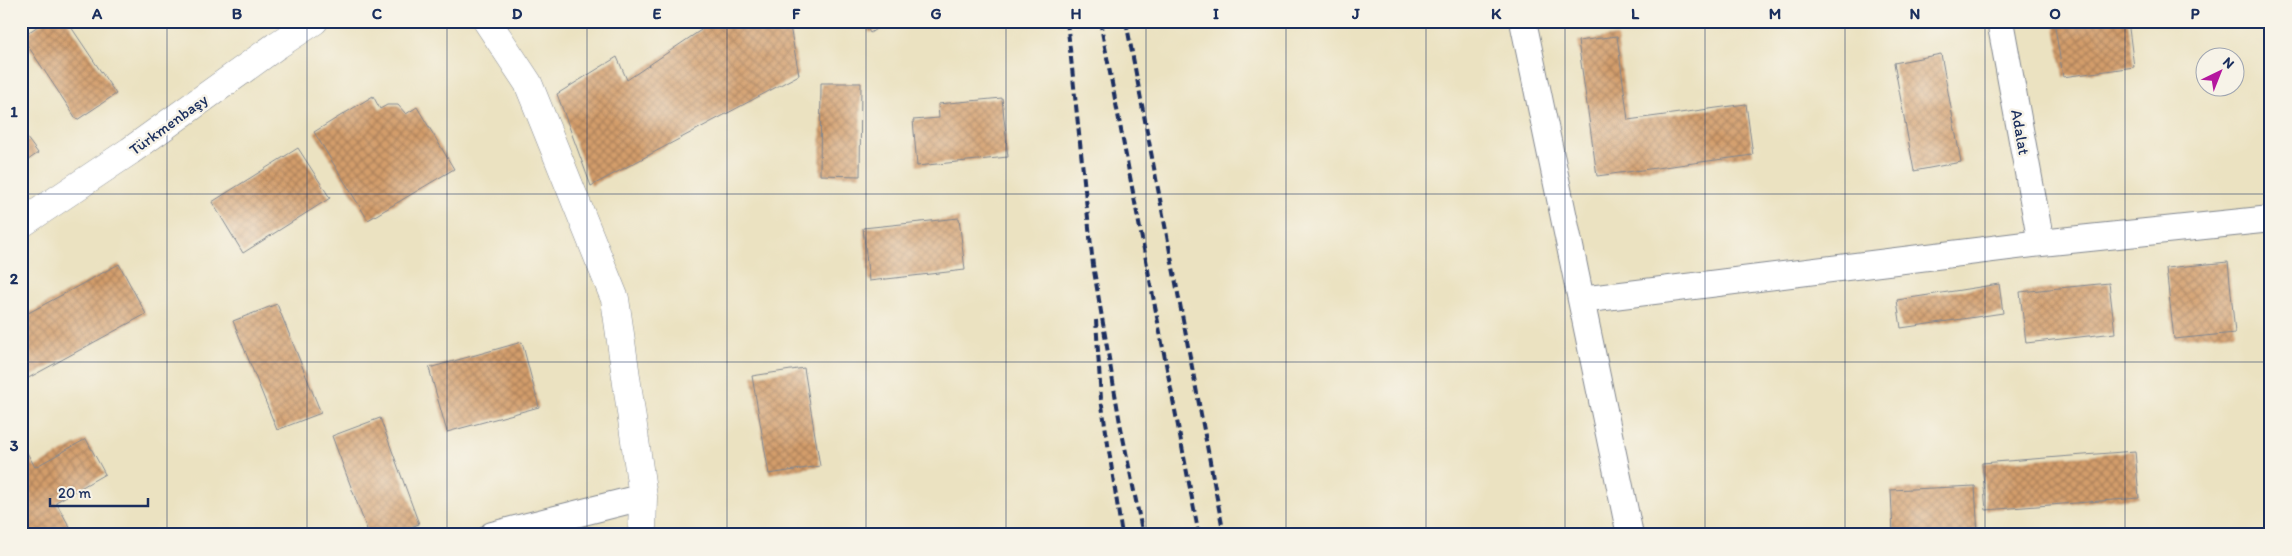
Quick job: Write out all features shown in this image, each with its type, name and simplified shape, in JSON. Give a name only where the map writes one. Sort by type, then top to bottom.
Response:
[{"type":"street","name":"Türkmenbaşy","points":[[21,224],[130,151],[276,46],[314,21]]},
{"type":"street","points":[[487,21],[528,83],[615,299],[643,497],[642,535]]},
{"type":"street","points":[[1523,21],[1630,535]]},
{"type":"street","name":"Adalat","points":[[2000,21],[2041,243]]},
{"type":"street","points":[[1581,300],[2041,243],[2271,219]]},
{"type":"street","points":[[492,535],[643,497]]},
{"type":"building","points":[[45,21],[67,21],[116,94],[77,120],[22,37]]},
{"type":"building","points":[[700,21],[789,21],[799,75],[591,186],[557,94],[617,57],[627,80],[701,30]]},
{"type":"building","points":[[863,21],[889,21],[870,33]]},
{"type":"building","points":[[2054,21],[2128,21],[2134,67],[2063,77]]},
{"type":"building","points":[[1617,36],[1628,120],[1746,104],[1753,155],[1597,176],[1578,41]]},
{"type":"building","points":[[1941,54],[1961,162],[1914,171],[1894,63]]},
{"type":"building","points":[[821,83],[861,83],[860,176],[820,175]]},
{"type":"building","points":[[373,96],[380,109],[387,105],[398,105],[406,114],[417,107],[454,169],[368,220],[314,132]]},
{"type":"building","points":[[1002,98],[1008,157],[917,166],[913,120],[939,118],[938,104]]},
{"type":"building","points":[[21,130],[38,153],[21,165]]},
{"type":"building","points":[[298,148],[330,198],[243,253],[212,202]]},
{"type":"building","points":[[959,218],[965,270],[869,281],[863,228]]},
{"type":"building","points":[[2228,262],[2235,333],[2174,339],[2166,268]]},
{"type":"building","points":[[119,264],[146,314],[21,382],[21,317]]},
{"type":"building","points":[[2109,283],[2115,333],[2026,343],[2020,292]]},
{"type":"building","points":[[1999,284],[2003,313],[1901,328],[1897,300]]},
{"type":"building","points":[[277,304],[321,413],[277,430],[233,321]]},
{"type":"building","points":[[522,342],[539,407],[447,432],[429,368]]},
{"type":"building","points":[[804,368],[820,466],[769,474],[752,376]]},
{"type":"building","points":[[380,418],[419,524],[390,535],[369,535],[332,436]]},
{"type":"building","points":[[86,439],[105,474],[56,502],[74,535],[21,535],[21,442],[35,467]]},
{"type":"building","points":[[2135,451],[2139,498],[1986,510],[1982,463]]},
{"type":"building","points":[[1975,486],[1978,535],[1893,535],[1891,490]]},
{"type":"railway","points":[[1067,21],[1093,265],[1120,423],[1143,535]]},
{"type":"railway","points":[[1100,21],[1199,535]]},
{"type":"railway","points":[[1126,21],[1224,535]]},
{"type":"railway","points":[[1096,320],[1101,399],[1122,535]]}]
